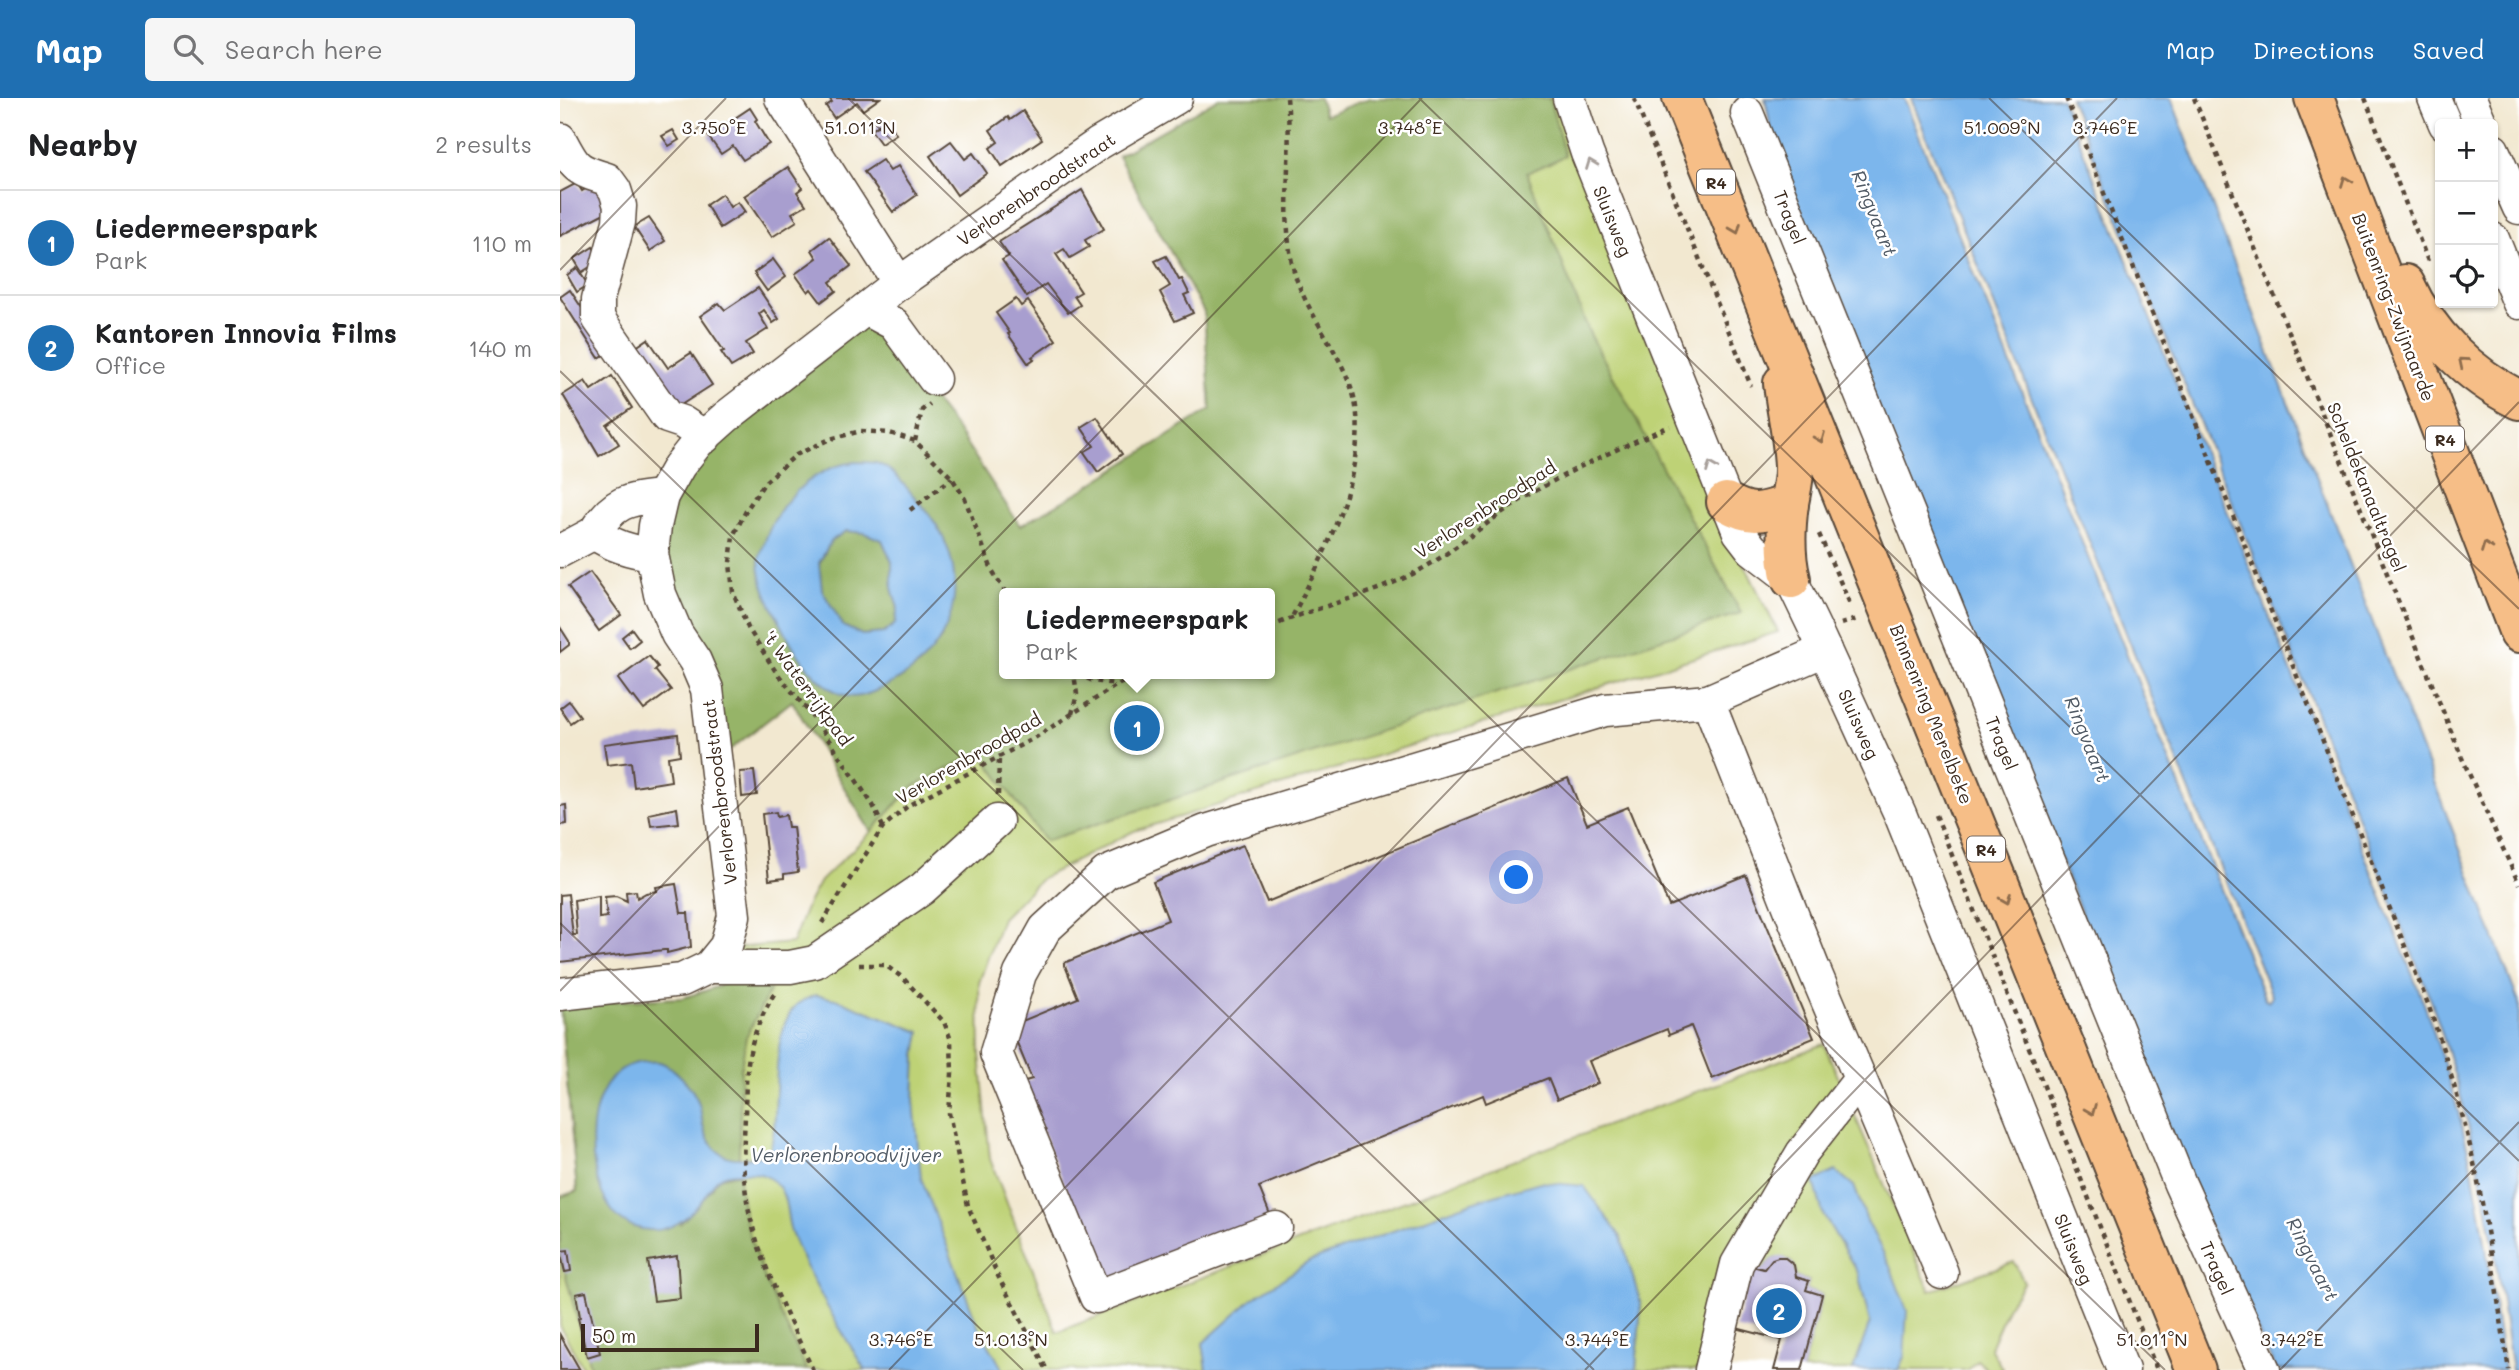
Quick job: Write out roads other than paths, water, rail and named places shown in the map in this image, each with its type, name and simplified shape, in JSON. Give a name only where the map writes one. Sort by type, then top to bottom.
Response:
[{"type":"highway","name":"Binnenring Merelbeke","points":[[1682,98],[2196,1370]]},
{"type":"highway","name":"Buitenring-Zwijnaarde","points":[[2314,98],[2519,633]]},
{"type":"highway","points":[[2370,245],[2400,274],[2416,307],[2434,333],[2456,357],[2486,381],[2519,400]]},
{"type":"highway","name":"R4","points":[[1776,329],[1802,516],[1788,567],[1791,579]]},
{"type":"highway","points":[[1726,502],[1742,512],[1802,516]]},
{"type":"street","points":[[781,98],[899,284]]},
{"type":"street","name":"Verlorenbroodstraat","points":[[709,967],[726,946],[734,916],[707,689],[695,660],[677,634],[664,604],[652,554],[655,526],[663,496],[679,466],[726,417],[899,284],[1098,144],[1176,98]]},
{"type":"street","name":"Sluisweg","points":[[1569,98],[1587,153],[1739,532],[1752,549],[1791,579],[1900,814],[2123,1370]]},
{"type":"street","points":[[2434,98],[2443,119]]},
{"type":"street","points":[[2470,98],[2479,119]]},
{"type":"street","name":"Tragel","points":[[1748,113],[2175,1172],[2264,1370]]},
{"type":"street","points":[[560,139],[578,169],[588,175],[607,179],[615,190],[620,206],[619,222],[598,299],[598,318],[667,417],[682,422],[705,437]]},
{"type":"street","points":[[2498,161],[2519,208]]},
{"type":"street","points":[[2495,245],[2519,303]]},
{"type":"street","points":[[866,309],[894,324],[934,379]]},
{"type":"street","points":[[560,551],[594,533],[603,518],[617,504],[636,498],[663,496]]},
{"type":"street","points":[[594,533],[611,545],[652,554]]},
{"type":"street","points":[[1276,1228],[1096,1297],[996,1053],[1020,974],[1045,929],[1106,873],[1206,831],[1605,710],[1708,701],[1825,650]]},
{"type":"street","points":[[1708,701],[1813,967],[1942,1273]]},
{"type":"street","points":[[560,994],[682,980],[709,967],[790,967],[815,962],[922,889],[997,821]]},
{"type":"street","points":[[1711,1370],[1737,1264],[1802,1153],[1860,1079]]},
{"type":"water","name":"Ringvaart","points":[[1765,98],[1904,98],[2268,1001],[2272,996],[1911,98],[2062,98],[2425,1006],[2465,1138],[2482,1225],[2504,1370],[2276,1370],[2200,1207],[1775,152]]},
{"type":"water","points":[[2070,98],[2171,98],[2519,1003],[2519,1370],[2512,1370],[2492,1238],[2473,1146],[2432,1003]]},
{"type":"water","points":[[852,463],[876,463],[889,469],[900,479],[937,526],[949,551],[954,578],[953,603],[946,628],[932,651],[912,670],[886,686],[852,697],[831,689],[801,659],[768,598],[759,562],[773,523],[796,491],[829,469]],"holes":[[[846,531],[864,533],[882,540],[892,562],[892,588],[898,608],[895,624],[884,633],[862,635],[843,626],[822,590],[819,563],[831,541]]]},
{"type":"water","name":"Verlorenbroodvijver","points":[[815,995],[836,999],[920,1032],[914,1101],[921,1178],[978,1326],[1003,1370],[865,1370],[808,1270],[792,1235],[784,1197],[769,1178],[753,1173],[728,1174],[721,1177],[681,1221],[664,1229],[654,1230],[634,1227],[616,1215],[603,1194],[595,1168],[592,1139],[596,1111],[606,1087],[622,1069],[645,1062],[666,1064],[687,1083],[698,1102],[707,1137],[720,1153],[728,1157],[747,1158],[769,1153],[775,1118],[781,1036],[796,1005]]},
{"type":"water","points":[[1836,1171],[1854,1186],[1907,1311],[1904,1357],[1898,1370],[1853,1370],[1870,1322],[1858,1273],[1823,1214],[1814,1181]]},
{"type":"water","points":[[1540,1182],[1584,1186],[1621,1237],[1641,1304],[1636,1370],[1207,1370],[1203,1343],[1252,1299],[1310,1261],[1481,1199]]},
{"type":"place","name":"Liedermeerspark","points":[[1137,728]]},
{"type":"place","name":"Kantoren Innovia Films","points":[[1779,1311]]}]
